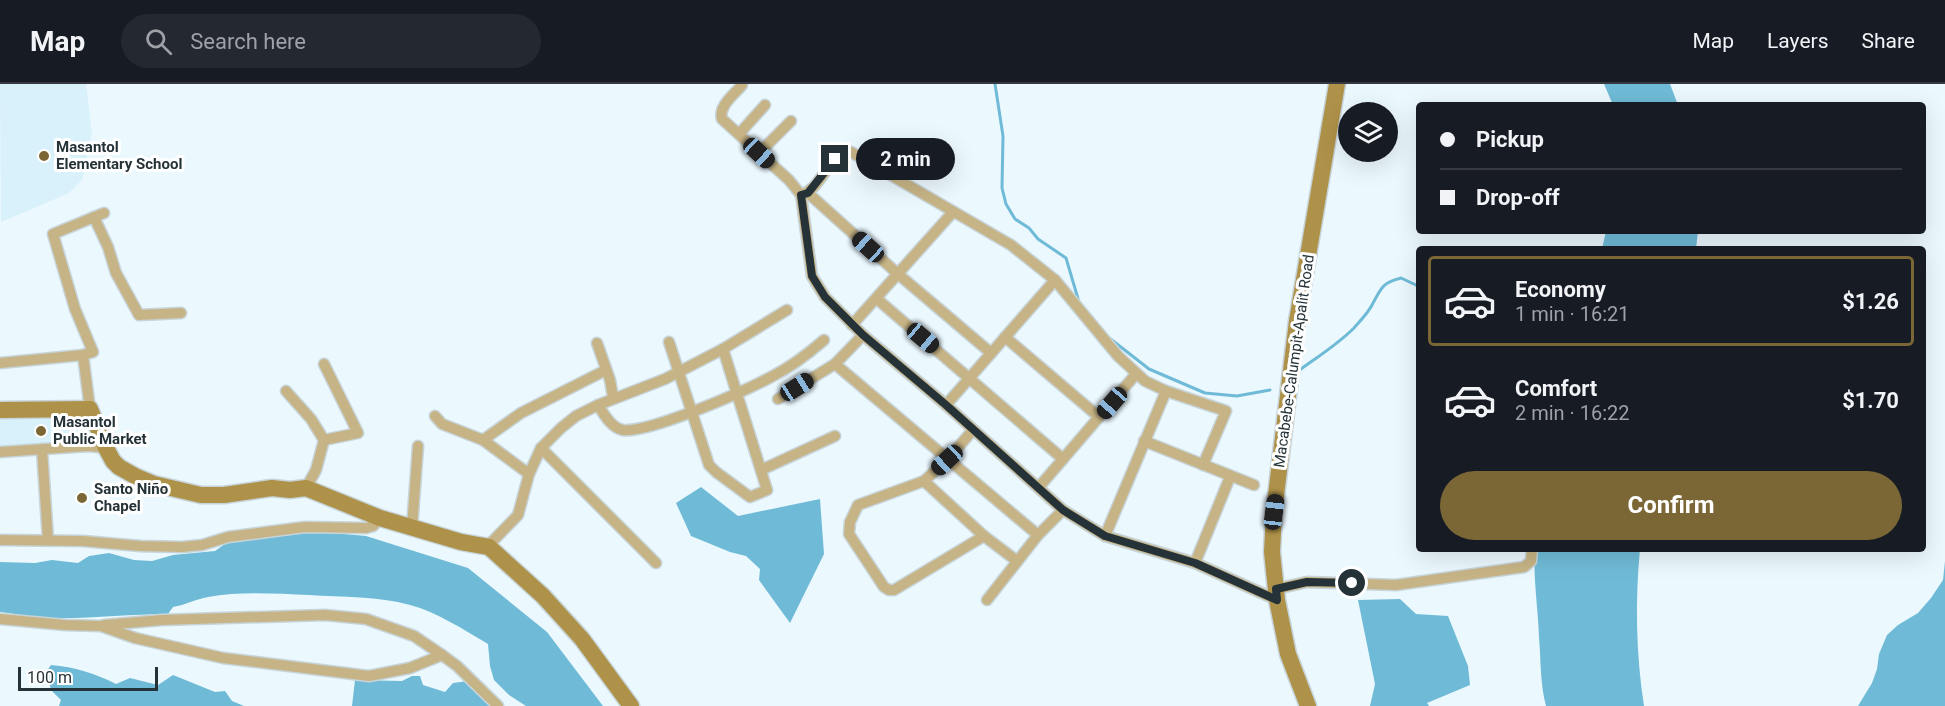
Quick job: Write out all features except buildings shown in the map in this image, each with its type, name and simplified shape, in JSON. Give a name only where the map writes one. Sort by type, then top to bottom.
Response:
[{"type":"main road","name":"Macabebe-Calumpit-Apalit Road","points":[[1308,706],[1288,654],[1276,595],[1272,552],[1274,512],[1286,406],[1337,84]]},
{"type":"main road","points":[[0,410],[90,409],[106,448],[119,467],[154,483],[201,495],[224,495],[272,488],[290,490],[306,488],[380,518],[461,542],[487,547],[543,596],[569,624],[631,706]]},
{"type":"street","points":[[742,85],[722,108],[720,113],[722,118],[805,194],[991,353]]},
{"type":"street","points":[[739,134],[765,105]]},
{"type":"street","points":[[759,153],[791,121]]},
{"type":"street","points":[[1203,465],[1226,411],[1166,391],[1145,381],[1118,357],[1054,280],[1011,245],[851,152],[835,159],[805,194],[812,276],[825,297],[863,335],[946,405],[1063,510],[1105,536],[1195,563],[1276,595],[1307,582],[1396,585],[1524,567],[1531,561],[1532,552]]},
{"type":"street","points":[[852,325],[953,212]]},
{"type":"street","points":[[0,363],[84,355],[93,352],[75,309],[53,234],[99,215],[117,273],[139,315],[181,313]]},
{"type":"street","points":[[946,405],[1054,280]]},
{"type":"street","points":[[876,299],[1064,459]]},
{"type":"street","points":[[487,547],[518,515],[529,474],[541,448],[576,416],[614,397],[653,385],[723,349],[787,310]]},
{"type":"street","points":[[778,399],[835,364],[863,335]]},
{"type":"street","points":[[1005,337],[1099,417]]},
{"type":"street","points":[[598,405],[611,423],[621,430],[640,430],[692,412],[770,378],[803,358],[824,340]]},
{"type":"street","points":[[669,342],[707,460],[716,472],[750,497],[767,490],[723,349]]},
{"type":"street","points":[[597,343],[614,397]]},
{"type":"street","points":[[84,355],[90,409]]},
{"type":"street","points":[[324,364],[358,433],[324,440]]},
{"type":"street","points":[[835,364],[1038,535]]},
{"type":"street","points":[[483,440],[520,413],[606,370]]},
{"type":"street","points":[[1039,487],[1136,374]]},
{"type":"street","points":[[286,391],[311,419],[324,440],[316,470],[306,488]]},
{"type":"street","points":[[1105,536],[1166,391]]},
{"type":"street","points":[[435,416],[442,424],[483,440],[529,474]]},
{"type":"street","points":[[974,430],[924,481],[858,505],[853,513],[849,534],[884,587],[889,590],[894,590],[984,536]]},
{"type":"street","points":[[761,470],[835,436]]},
{"type":"street","points":[[1144,441],[1254,486]]},
{"type":"street","points":[[0,452],[89,446],[106,448]]},
{"type":"street","points":[[412,528],[417,446]]},
{"type":"street","points":[[541,448],[656,563]]},
{"type":"street","points":[[42,449],[48,540]]},
{"type":"street","points":[[1195,563],[1230,477]]},
{"type":"street","points":[[924,481],[984,536],[1017,561]]},
{"type":"street","points":[[987,600],[1038,535],[1063,510]]},
{"type":"street","points":[[0,540],[191,547],[228,537],[305,526],[366,528],[372,526],[380,518]]},
{"type":"street","points":[[0,619],[101,626],[121,622],[217,618],[346,616],[366,619],[414,636],[457,666],[498,706]]},
{"type":"street","points":[[101,626],[171,647],[223,658],[369,676],[410,668],[442,655]]},
{"type":"shaded area","name":"Masantol Elementary School","points":[[0,84],[86,84],[92,133],[82,180],[69,193],[1,222]]},
{"type":"shaded area","name":"Masantol Public Market","points":[[80,413],[84,446],[0,450],[0,415]]},
{"type":"water","points":[[1604,84],[1670,84],[1677,102],[1612,102]]},
{"type":"water","points":[[1605,234],[1698,234],[1696,246],[1603,246]]},
{"type":"water","points":[[701,487],[738,516],[820,499],[824,554],[790,623],[759,580],[760,569],[746,556],[691,536],[676,503]]},
{"type":"water","points":[[312,531],[366,536],[468,568],[547,632],[603,706],[526,706],[509,695],[494,680],[488,644],[430,612],[386,600],[246,593],[204,598],[173,607],[168,614],[51,618],[0,612],[0,562],[35,563],[52,560],[78,563],[89,556],[109,553],[134,560],[152,561],[173,555],[215,551],[229,541]]},
{"type":"water","points":[[1535,552],[1640,552],[1637,628],[1644,706],[1546,706],[1541,672]]},
{"type":"water","points":[[1945,561],[1945,706],[1858,706],[1872,683],[1879,654],[1887,635],[1918,613],[1931,598],[1943,580]]},
{"type":"water","points":[[1400,599],[1416,614],[1448,616],[1468,666],[1470,685],[1427,703],[1429,706],[1370,706],[1375,684],[1358,600]]},
{"type":"water","points":[[51,665],[84,671],[116,684],[130,678],[158,685],[173,675],[215,692],[225,691],[232,701],[244,706],[59,706],[61,700],[51,690],[47,671]]},
{"type":"water","points":[[412,676],[420,676],[423,685],[445,692],[453,683],[468,681],[491,706],[352,706],[355,680],[402,681]]},
{"type":"waterway","points":[[995,84],[1003,136],[1002,188],[1006,204],[1015,219],[1029,228],[1038,239],[1066,258],[1079,302]]},
{"type":"waterway","points":[[1301,369],[1335,345],[1354,328],[1385,285],[1401,278],[1416,285]]},
{"type":"waterway","points":[[1108,337],[1149,369],[1205,393],[1237,396],[1270,390]]},
{"type":"place","name":"Masantol Elementary School","points":[[44,156]]},
{"type":"place","name":"Masantol Public Market","points":[[41,431]]},
{"type":"place","name":"Santo Niño Chapel","points":[[82,498]]},
{"type":"route","points":[[835,159],[808,193],[801,195],[812,276],[825,297],[863,335],[946,405],[1063,510],[1105,536],[1195,563],[1277,600],[1276,589],[1307,582],[1352,583]]}]
